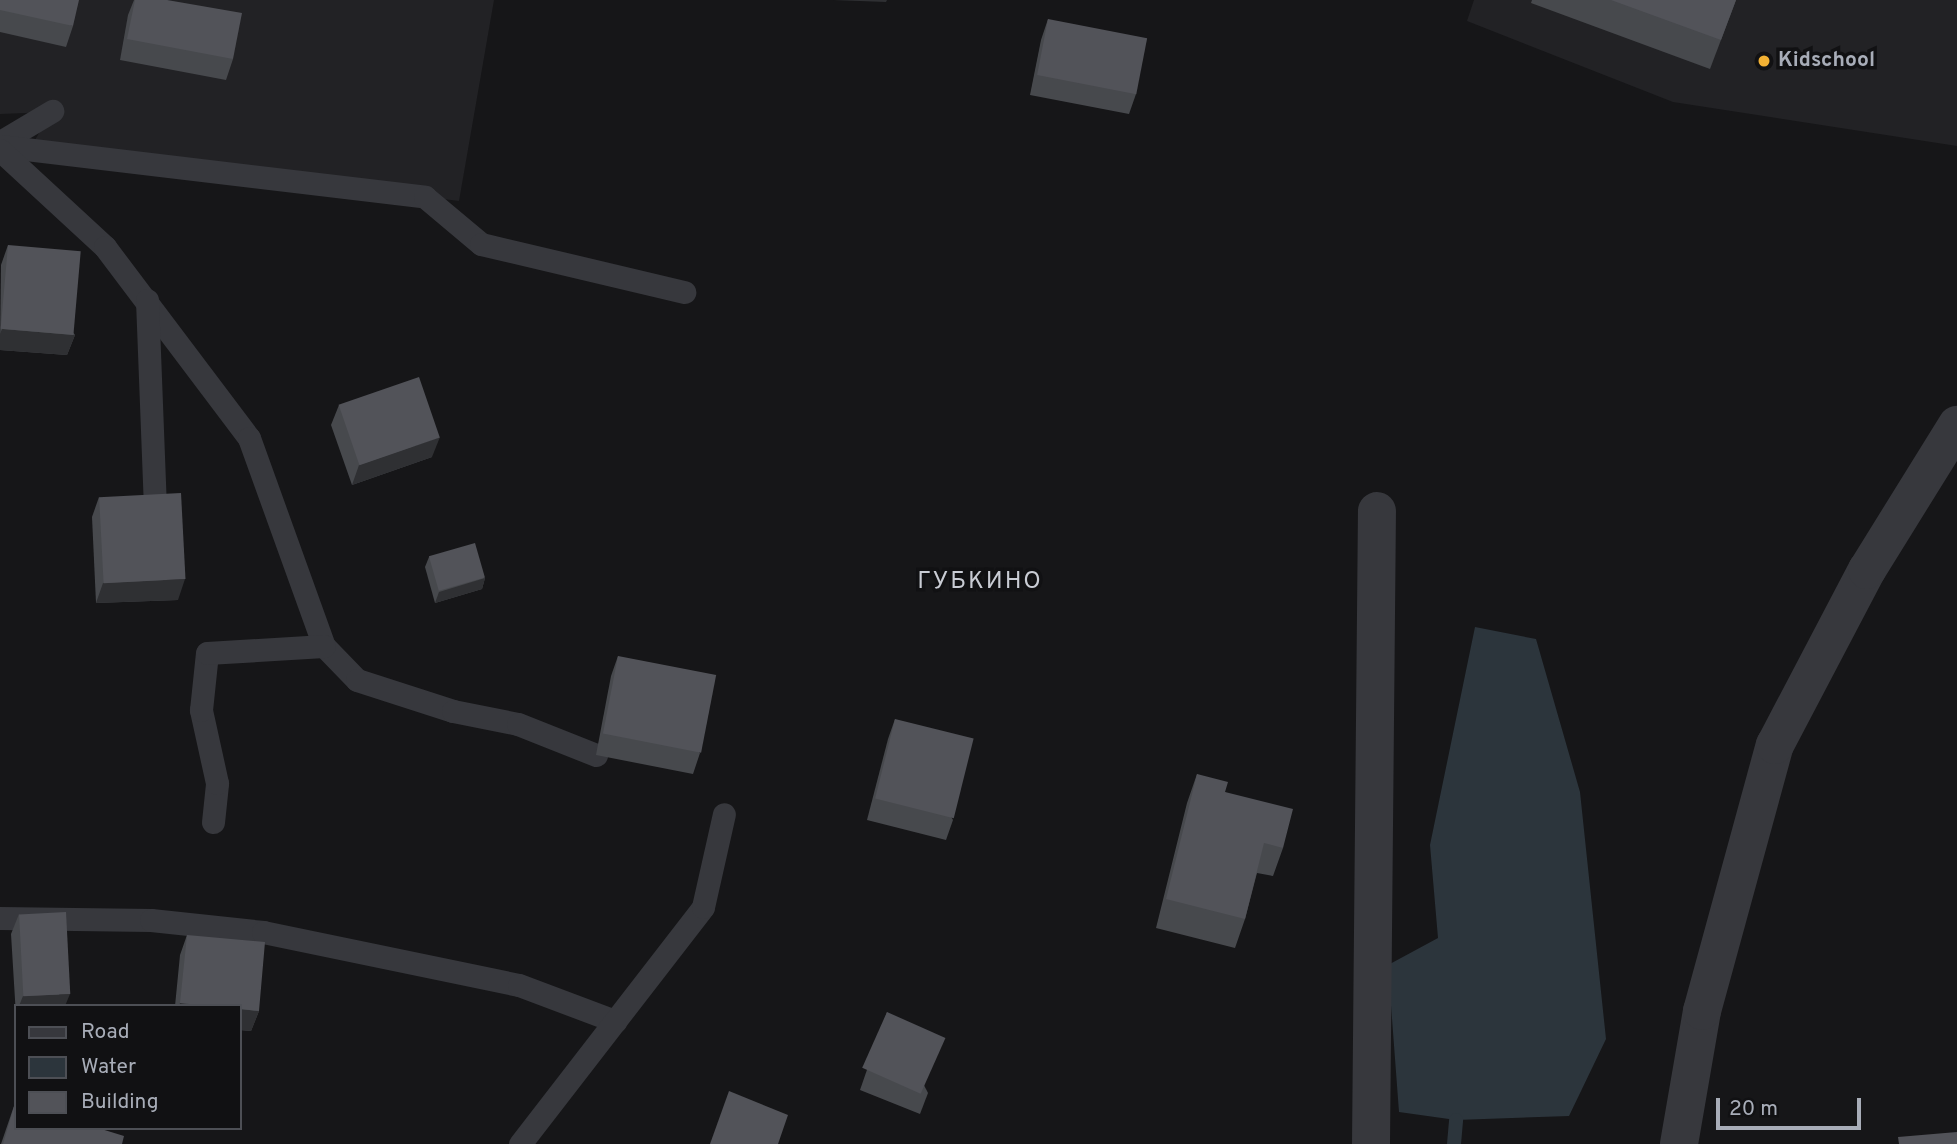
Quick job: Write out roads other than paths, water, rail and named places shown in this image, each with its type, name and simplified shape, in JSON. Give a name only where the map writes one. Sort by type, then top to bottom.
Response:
[{"type":"street","points":[[1679,1144],[1702,1011],[1775,745],[1867,570],[1957,425]]},
{"type":"street","points":[[1371,1144],[1377,512]]},
{"type":"lane","points":[[0,146],[52,111]]},
{"type":"lane","points":[[0,146],[425,197],[481,244],[684,292]]},
{"type":"lane","points":[[0,146],[106,247],[249,438],[324,646],[358,680],[453,710],[518,724],[596,755]]},
{"type":"lane","points":[[147,300],[155,506]]},
{"type":"lane","points":[[213,822],[217,783],[201,710],[207,653],[324,646]]},
{"type":"lane","points":[[520,1144],[703,908],[724,814]]},
{"type":"lane","points":[[0,918],[151,920],[263,932],[519,985],[615,1021]]},
{"type":"water","points":[[1475,627],[1536,639],[1580,792],[1606,1039],[1569,1116],[1456,1120],[1399,1112],[1388,965],[1438,938],[1430,845]]},
{"type":"waterway","points":[[1454,1144],[1456,1120]]},
{"type":"place","name":"Kidschool","points":[[1764,61]]},
{"type":"district","name":"ГУБКИНО","points":[[980,583]]}]
